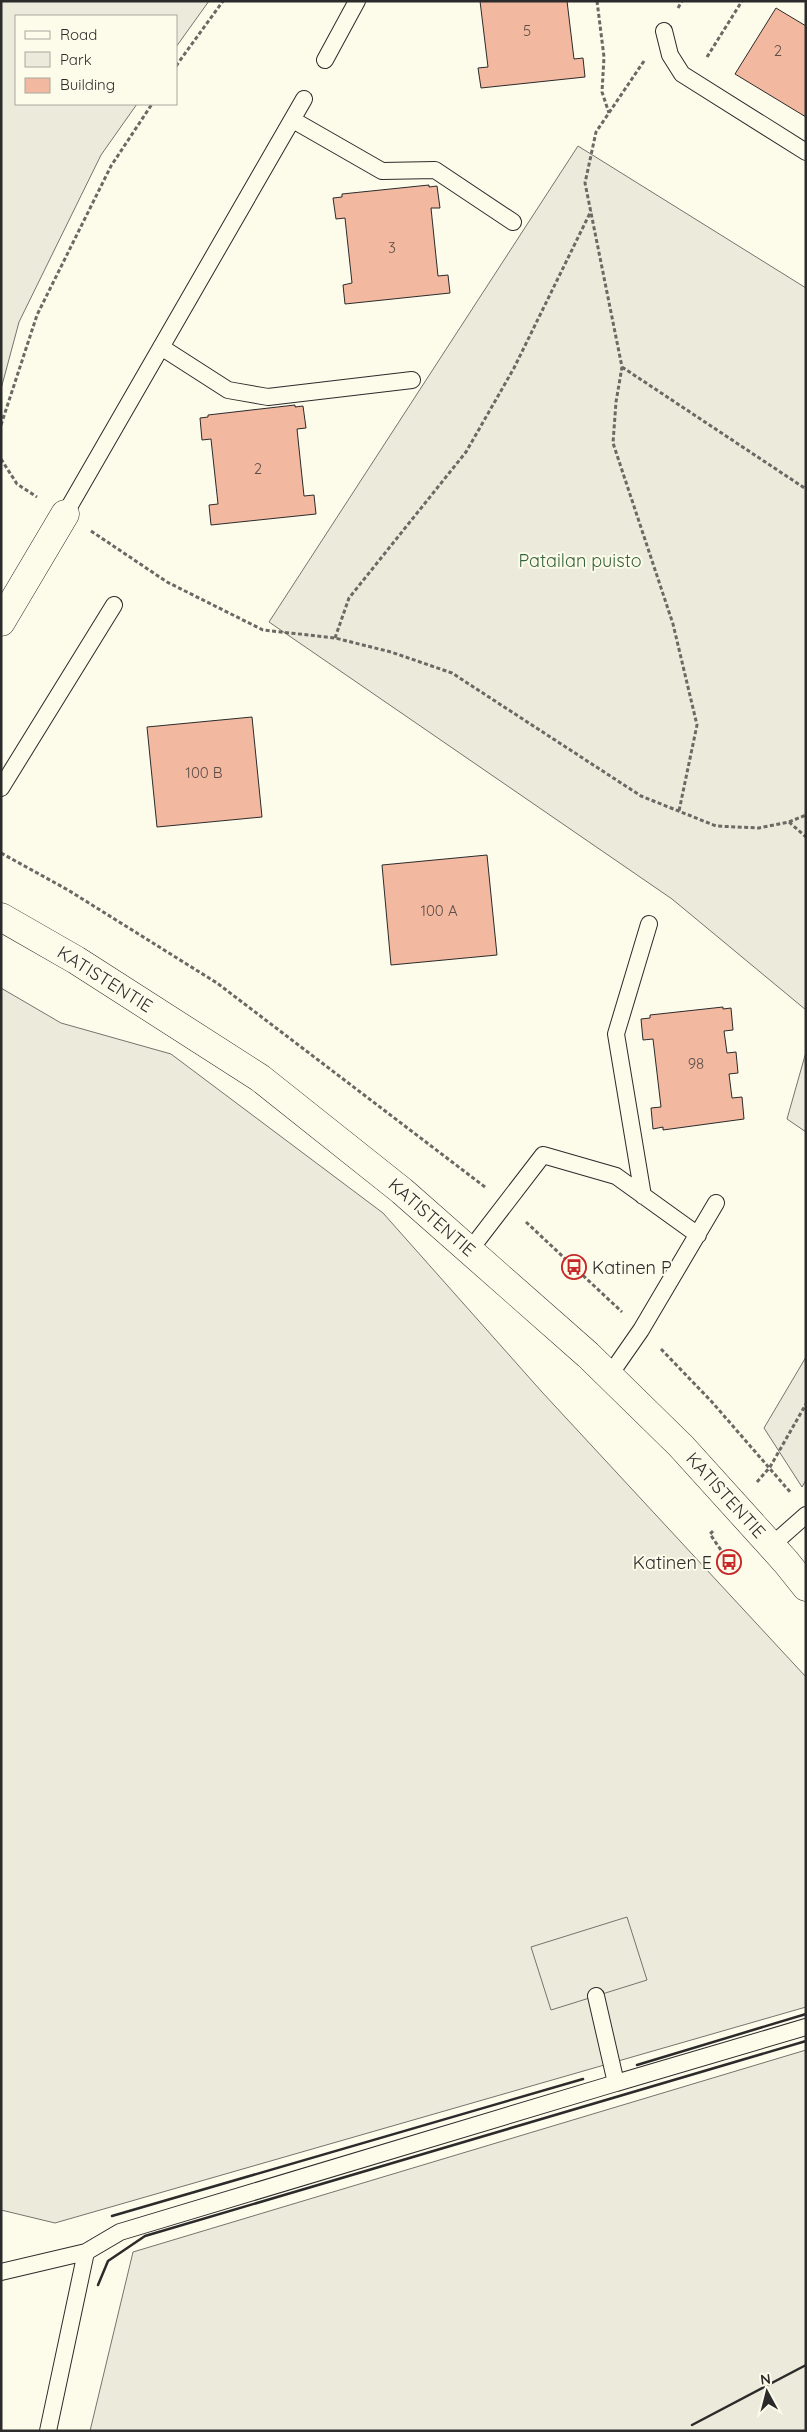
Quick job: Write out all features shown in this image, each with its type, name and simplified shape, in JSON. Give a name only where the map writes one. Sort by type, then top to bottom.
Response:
[{"type":"street","points":[[1,622],[65,514]]},
{"type":"street","name":"KATISTENTIE","points":[[1,917],[76,960],[260,1078],[402,1191],[609,1376],[681,1446],[772,1545],[806,1587]]},
{"type":"lane","points":[[325,60],[357,1]]},
{"type":"lane","points":[[664,31],[670,55],[682,74],[806,152]]},
{"type":"lane","points":[[65,514],[304,99]]},
{"type":"lane","points":[[293,120],[382,171],[435,170],[513,222]]},
{"type":"lane","points":[[161,346],[228,390],[268,397],[412,380]]},
{"type":"lane","points":[[1,788],[114,605]]},
{"type":"lane","points":[[643,1196],[616,1034],[649,924]]},
{"type":"lane","points":[[470,1250],[543,1156],[616,1176],[698,1235]]},
{"type":"lane","points":[[609,1376],[641,1330],[716,1204]]},
{"type":"lane","points":[[772,1545],[806,1515]]},
{"type":"lane","points":[[596,1996],[616,2084]]},
{"type":"lane","points":[[1,2272],[86,2252],[120,2232],[806,2027]]},
{"type":"lane","points":[[48,2431],[86,2252]]},
{"type":"path","points":[[178,63],[223,1]]},
{"type":"path","points":[[597,1],[604,57],[602,92],[609,113]]},
{"type":"path","points":[[679,811],[697,725],[673,624],[613,443],[616,402],[622,367],[585,183],[596,132],[682,1]]},
{"type":"path","points":[[692,81],[742,1]]},
{"type":"path","points":[[1,426],[37,316],[111,166],[151,105]]},
{"type":"path","points":[[335,638],[349,598],[466,452],[514,368],[591,211]]},
{"type":"path","points":[[622,367],[806,489]]},
{"type":"path","points":[[1,459],[17,484],[168,582],[263,630],[335,638],[391,652],[452,673],[641,796],[716,826],[759,828],[789,822],[806,815]]},
{"type":"path","points":[[789,822],[806,837]]},
{"type":"path","points":[[1,853],[68,890],[217,983],[506,1203],[641,1330],[712,1402],[794,1496]]},
{"type":"green space","points":[[1,1],[209,1],[178,44],[178,15],[15,15],[15,105],[136,105],[101,155],[19,322],[1,389]]},
{"type":"green space","name":"Patailan puisto","points":[[578,146],[806,288],[806,1010],[672,899],[269,622]]},
{"type":"green space","points":[[1,988],[61,1023],[171,1054],[383,1213],[542,1392],[806,1677],[806,2007],[55,2223],[1,2210]]},
{"type":"green space","points":[[806,1052],[806,1132],[787,1119]]},
{"type":"green space","points":[[806,1357],[806,1480],[802,1487],[764,1428]]},
{"type":"green space","points":[[806,2050],[806,2431],[90,2431],[133,2252]]},
{"type":"shaded area","points":[[627,1917],[647,1980],[551,2010],[531,1947]]},
{"type":"building","points":[[480,1],[567,1],[574,59],[583,58],[585,77],[481,88],[478,68],[488,67]]},
{"type":"building","points":[[776,8],[806,26],[806,117],[735,74]]},
{"type":"building","points":[[429,185],[429,187],[437,186],[440,208],[431,208],[438,276],[448,275],[450,293],[345,304],[343,285],[352,283],[345,218],[336,219],[333,198],[342,197],[342,194]]},
{"type":"building","points":[[295,405],[295,407],[303,406],[306,428],[297,429],[304,496],[314,495],[316,514],[211,525],[209,505],[218,504],[211,439],[202,440],[200,418],[208,417],[208,415]]},
{"type":"building","points":[[252,717],[262,817],[157,827],[147,727]]},
{"type":"building","points":[[487,855],[497,955],[391,965],[382,865]]},
{"type":"building","points":[[723,1007],[723,1009],[731,1008],[733,1030],[724,1031],[727,1053],[736,1052],[738,1073],[729,1074],[732,1098],[742,1097],[744,1119],[663,1130],[663,1127],[653,1129],[651,1108],[661,1107],[653,1039],[643,1040],[641,1019],[650,1018],[650,1015]]},
{"type":"wall","points":[[637,2065],[806,2014]]},
{"type":"wall","points":[[98,2285],[108,2261],[145,2236],[806,2041]]},
{"type":"wall","points":[[112,2216],[583,2079]]},
{"type":"wall","points":[[692,2425],[806,2365]]},
{"type":"place","name":"Katinen P","points":[[574,1267]]},
{"type":"place","name":"Katinen E","points":[[729,1562]]}]
